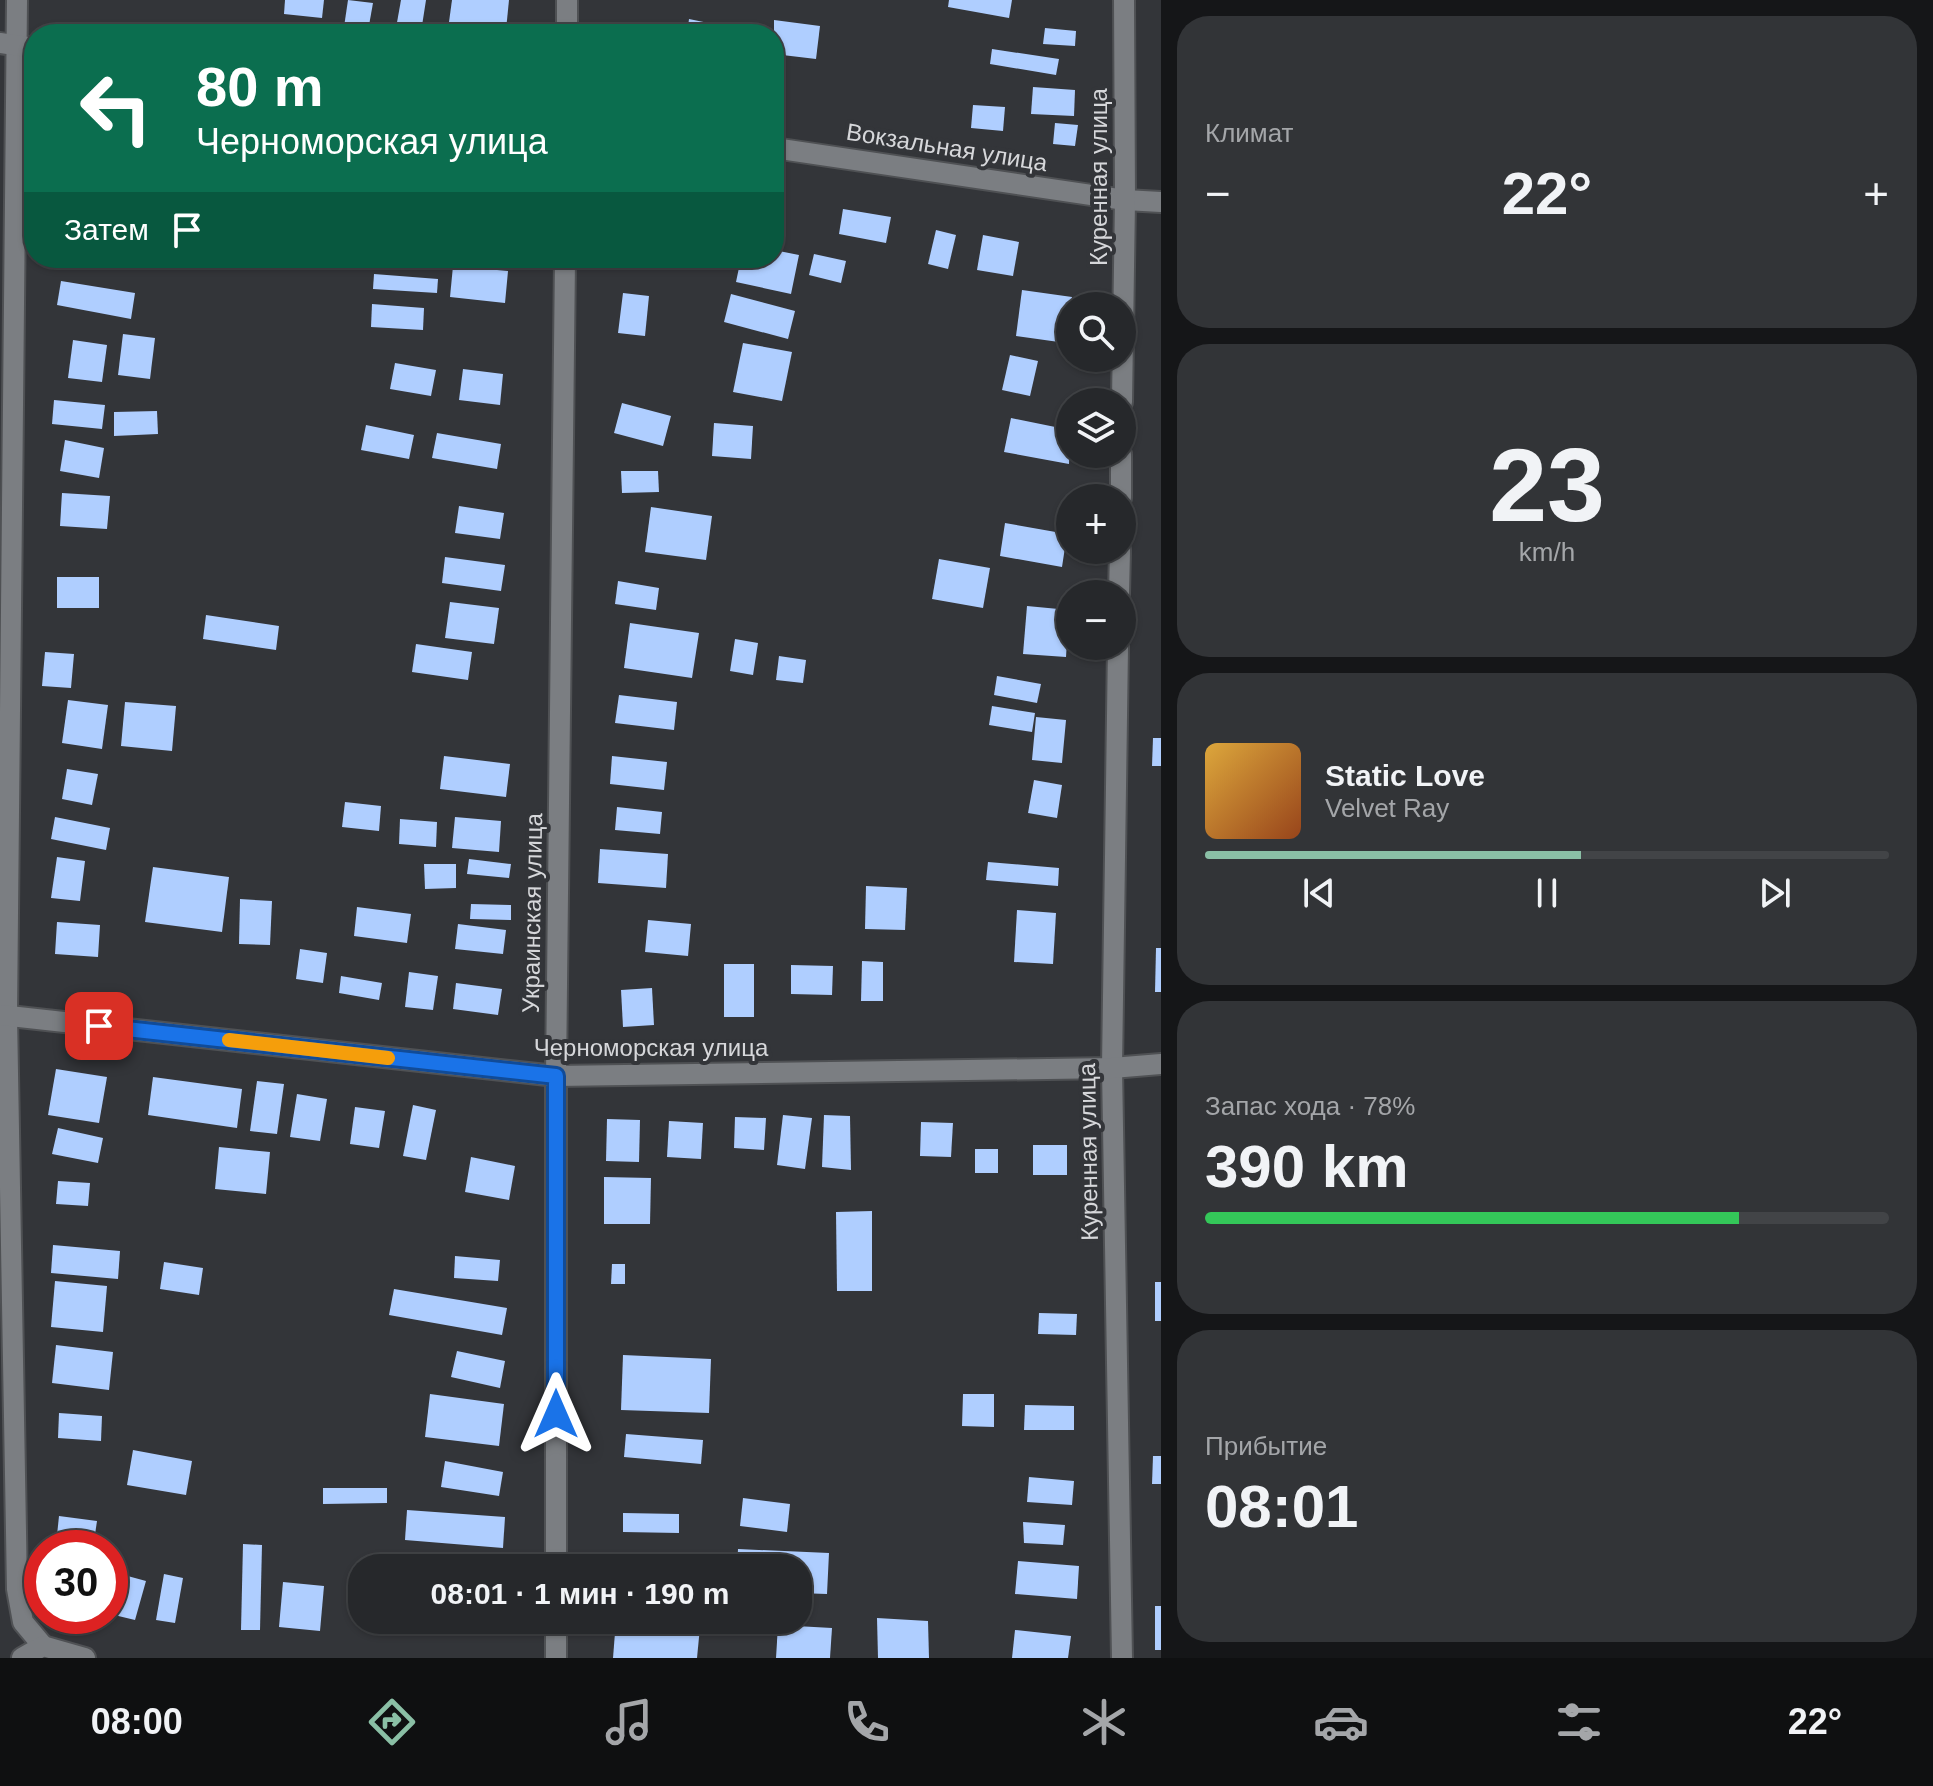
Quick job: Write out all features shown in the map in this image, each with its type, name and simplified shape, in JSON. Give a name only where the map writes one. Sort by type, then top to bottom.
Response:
[{"type":"street","points":[[17,0],[4,1016],[17,1589],[23,1622],[43,1646],[85,1658]]},
{"type":"street","points":[[567,0],[567,24]]},
{"type":"street","name":"Куренная улица","points":[[1122,388],[1124,0]]},
{"type":"street","name":"Вокзальная улица","points":[[784,149],[1125,200],[1161,202]]},
{"type":"street","name":"Украинская улица","points":[[556,1554],[556,1076],[565,268]]},
{"type":"street","name":"Куренная улица","points":[[1118,660],[1112,1068],[1122,1658]]},
{"type":"street","name":"Черноморская улица","points":[[4,1016],[556,1076],[1112,1068],[1161,1064]]},
{"type":"street","points":[[556,1634],[556,1658]]},
{"type":"street","points":[[22,1658],[43,1646]]},
{"type":"building","points":[[285,0],[324,0],[322,18],[284,14]]},
{"type":"building","points":[[348,0],[373,3],[369,24],[344,24]]},
{"type":"building","points":[[401,0],[426,0],[422,24],[397,24]]},
{"type":"building","points":[[452,0],[509,0],[507,24],[449,22]]},
{"type":"building","points":[[949,0],[1012,0],[1009,18],[948,7]]},
{"type":"building","points":[[689,19],[713,24],[688,24]]},
{"type":"building","points":[[774,20],[820,26],[816,59],[784,55],[784,24],[774,24]]},
{"type":"building","points":[[1045,28],[1076,31],[1075,46],[1043,44]]},
{"type":"building","points":[[992,49],[1059,59],[1056,75],[990,64]]},
{"type":"building","points":[[1033,87],[1075,90],[1074,116],[1031,114]]},
{"type":"building","points":[[973,105],[1005,107],[1003,131],[971,128]]},
{"type":"building","points":[[1055,123],[1078,125],[1075,146],[1053,144]]},
{"type":"building","points":[[843,209],[891,217],[886,243],[839,234]]},
{"type":"building","points":[[936,230],[956,235],[948,269],[928,264]]},
{"type":"building","points":[[983,235],[1019,242],[1013,276],[977,270]]},
{"type":"building","points":[[784,252],[799,255],[791,294],[736,282],[739,268],[784,268]]},
{"type":"building","points":[[814,254],[846,261],[841,283],[809,275]]},
{"type":"building","points":[[453,268],[508,271],[505,303],[450,297]]},
{"type":"building","points":[[374,274],[438,279],[437,293],[373,289]]},
{"type":"building","points":[[61,281],[135,293],[131,319],[57,305]]},
{"type":"building","points":[[1022,290],[1056,295],[1056,342],[1016,336]]},
{"type":"building","points":[[623,293],[649,296],[645,336],[618,333]]},
{"type":"building","points":[[731,294],[795,311],[788,339],[724,322]]},
{"type":"building","points":[[372,304],[424,308],[423,330],[371,327]]},
{"type":"building","points":[[123,334],[155,338],[150,379],[118,375]]},
{"type":"building","points":[[73,340],[107,345],[102,382],[68,378]]},
{"type":"building","points":[[743,343],[792,352],[782,401],[733,392]]},
{"type":"building","points":[[1010,355],[1038,361],[1030,396],[1002,390]]},
{"type":"building","points":[[395,363],[436,370],[431,396],[390,389]]},
{"type":"building","points":[[463,369],[503,374],[500,405],[459,400]]},
{"type":"building","points":[[54,400],[105,405],[102,429],[52,424]]},
{"type":"building","points":[[622,403],[671,416],[663,446],[614,433]]},
{"type":"building","points":[[157,411],[158,434],[114,436],[114,412]]},
{"type":"building","points":[[1011,418],[1056,427],[1056,462],[1004,452]]},
{"type":"building","points":[[714,423],[753,426],[751,459],[712,456]]},
{"type":"building","points":[[366,425],[414,435],[409,459],[361,450]]},
{"type":"building","points":[[437,433],[501,444],[497,469],[432,458]]},
{"type":"building","points":[[65,440],[104,448],[99,478],[60,471]]},
{"type":"building","points":[[621,471],[658,471],[659,492],[622,493]]},
{"type":"building","points":[[62,493],[110,496],[107,529],[60,526]]},
{"type":"building","points":[[459,506],[504,513],[500,539],[455,533]]},
{"type":"building","points":[[651,507],[712,516],[706,560],[645,552]]},
{"type":"building","points":[[1005,523],[1056,532],[1056,564],[1062,564],[1062,567],[1000,556]]},
{"type":"building","points":[[445,557],[505,565],[501,591],[442,583]]},
{"type":"building","points":[[939,559],[990,568],[983,608],[932,599]]},
{"type":"building","points":[[57,577],[99,577],[99,608],[57,608]]},
{"type":"building","points":[[618,581],[659,588],[656,610],[615,604]]},
{"type":"building","points":[[450,602],[499,608],[494,644],[445,638]]},
{"type":"building","points":[[1027,606],[1056,609],[1056,656],[1023,654]]},
{"type":"building","points":[[206,615],[279,626],[276,650],[203,639]]},
{"type":"building","points":[[630,623],[699,633],[692,678],[624,668]]},
{"type":"building","points":[[735,639],[758,643],[753,675],[730,671]]},
{"type":"building","points":[[416,644],[472,652],[468,680],[412,672]]},
{"type":"building","points":[[45,652],[74,654],[71,688],[42,686]]},
{"type":"building","points":[[779,656],[806,660],[803,683],[776,680]]},
{"type":"building","points":[[997,676],[1041,684],[1037,703],[994,695]]},
{"type":"building","points":[[619,695],[677,702],[674,730],[615,723]]},
{"type":"building","points":[[68,700],[108,705],[102,749],[62,743]]},
{"type":"building","points":[[125,702],[176,706],[172,751],[121,746]]},
{"type":"building","points":[[992,706],[1035,713],[1032,732],[989,725]]},
{"type":"building","points":[[1036,717],[1066,720],[1062,763],[1032,760]]},
{"type":"building","points":[[1153,738],[1161,738],[1161,766],[1152,766]]},
{"type":"building","points":[[444,756],[510,764],[506,797],[440,789]]},
{"type":"building","points":[[612,756],[667,762],[664,790],[610,784]]},
{"type":"building","points":[[67,769],[98,774],[92,805],[62,799]]},
{"type":"building","points":[[1034,780],[1062,785],[1057,818],[1028,813]]},
{"type":"building","points":[[345,802],[381,806],[379,831],[342,827]]},
{"type":"building","points":[[617,807],[662,812],[660,834],[615,830]]},
{"type":"building","points":[[55,817],[110,828],[106,850],[51,839]]},
{"type":"building","points":[[455,817],[501,821],[499,852],[452,848]]},
{"type":"building","points":[[400,819],[437,822],[436,847],[399,844]]},
{"type":"building","points":[[600,849],[668,854],[666,888],[598,883]]},
{"type":"building","points":[[57,857],[85,861],[80,901],[51,898]]},
{"type":"building","points":[[469,859],[511,864],[509,878],[467,874]]},
{"type":"building","points":[[988,862],[1059,868],[1058,886],[986,880]]},
{"type":"building","points":[[424,864],[456,864],[456,888],[425,889]]},
{"type":"building","points":[[153,867],[229,877],[222,932],[145,922]]},
{"type":"building","points":[[866,886],[907,888],[905,930],[865,929]]},
{"type":"building","points":[[240,899],[272,901],[270,945],[239,944]]},
{"type":"building","points":[[471,904],[511,905],[511,920],[470,919]]},
{"type":"building","points":[[357,907],[411,914],[407,943],[354,936]]},
{"type":"building","points":[[1017,910],[1056,913],[1053,964],[1014,962]]},
{"type":"building","points":[[648,920],[691,924],[688,956],[645,952]]},
{"type":"building","points":[[57,922],[100,925],[98,957],[55,954]]},
{"type":"building","points":[[458,924],[506,930],[503,954],[455,949]]},
{"type":"building","points":[[1156,948],[1161,948],[1161,992],[1155,992]]},
{"type":"building","points":[[300,949],[327,953],[323,983],[296,979]]},
{"type":"building","points":[[862,961],[883,962],[883,1001],[861,1001]]},
{"type":"building","points":[[724,964],[754,964],[754,1017],[724,1017]]},
{"type":"building","points":[[791,965],[833,966],[832,995],[791,994]]},
{"type":"building","points":[[409,972],[438,976],[433,1010],[405,1007]]},
{"type":"building","points":[[341,976],[382,983],[379,1000],[339,993]]},
{"type":"building","points":[[456,983],[502,989],[498,1015],[453,1009]]},
{"type":"building","points":[[652,988],[654,1025],[623,1027],[621,990]]},
{"type":"building","points":[[56,1069],[107,1077],[99,1123],[48,1115]]},
{"type":"building","points":[[153,1077],[242,1089],[237,1128],[148,1115]]},
{"type":"building","points":[[257,1081],[284,1084],[277,1134],[250,1131]]},
{"type":"building","points":[[297,1094],[327,1099],[320,1141],[290,1137]]},
{"type":"building","points":[[413,1105],[436,1110],[426,1160],[403,1156]]},
{"type":"building","points":[[355,1107],[385,1111],[379,1148],[350,1144]]},
{"type":"building","points":[[783,1115],[812,1118],[805,1169],[777,1165]]},
{"type":"building","points":[[824,1115],[850,1116],[851,1170],[822,1167]]},
{"type":"building","points":[[735,1117],[766,1118],[764,1150],[734,1148]]},
{"type":"building","points":[[607,1119],[640,1120],[639,1162],[606,1161]]},
{"type":"building","points":[[669,1121],[703,1123],[701,1159],[667,1157]]},
{"type":"building","points":[[921,1122],[953,1123],[951,1157],[920,1156]]},
{"type":"building","points":[[58,1128],[103,1138],[98,1163],[52,1154]]},
{"type":"building","points":[[1033,1145],[1067,1145],[1067,1175],[1033,1175]]},
{"type":"building","points":[[219,1147],[270,1152],[266,1194],[215,1189]]},
{"type":"building","points":[[975,1149],[998,1149],[998,1173],[975,1173]]},
{"type":"building","points":[[471,1157],[515,1166],[509,1200],[465,1192]]},
{"type":"building","points":[[604,1177],[651,1178],[650,1224],[604,1224]]},
{"type":"building","points":[[58,1181],[90,1183],[88,1206],[56,1204]]},
{"type":"building","points":[[872,1211],[872,1291],[837,1291],[836,1212]]},
{"type":"building","points":[[53,1245],[120,1251],[118,1279],[51,1273]]},
{"type":"building","points":[[455,1256],[500,1260],[498,1281],[454,1278]]},
{"type":"building","points":[[164,1262],[203,1268],[199,1295],[160,1289]]},
{"type":"building","points":[[612,1264],[625,1264],[625,1284],[611,1284]]},
{"type":"building","points":[[55,1281],[107,1286],[103,1332],[51,1327]]},
{"type":"building","points":[[1155,1282],[1161,1282],[1161,1321],[1155,1321]]},
{"type":"building","points":[[394,1289],[507,1308],[502,1335],[389,1315]]},
{"type":"building","points":[[1039,1313],[1077,1314],[1076,1335],[1038,1334]]},
{"type":"building","points":[[56,1345],[113,1352],[109,1390],[52,1383]]},
{"type":"building","points":[[457,1351],[505,1361],[500,1388],[451,1377]]},
{"type":"building","points":[[623,1355],[711,1359],[709,1413],[621,1410]]},
{"type":"building","points":[[430,1394],[504,1404],[499,1446],[425,1437]]},
{"type":"building","points":[[963,1394],[994,1394],[994,1427],[962,1426]]},
{"type":"building","points":[[1025,1405],[1074,1406],[1074,1430],[1024,1430]]},
{"type":"building","points":[[59,1413],[102,1416],[101,1441],[58,1438]]},
{"type":"building","points":[[626,1434],[703,1440],[701,1464],[624,1457]]},
{"type":"building","points":[[133,1450],[192,1461],[186,1495],[127,1485]]},
{"type":"building","points":[[1153,1456],[1161,1456],[1161,1484],[1152,1484]]},
{"type":"building","points":[[445,1461],[503,1472],[499,1496],[441,1487]]},
{"type":"building","points":[[1029,1477],[1074,1481],[1072,1505],[1027,1502]]},
{"type":"building","points":[[323,1488],[387,1488],[387,1503],[323,1504]]},
{"type":"building","points":[[743,1498],[790,1504],[787,1532],[740,1526]]},
{"type":"building","points":[[407,1510],[505,1517],[503,1548],[405,1540]]},
{"type":"building","points":[[623,1513],[679,1514],[679,1533],[623,1532]]},
{"type":"building","points":[[59,1516],[97,1521],[96,1530],[58,1530]]},
{"type":"building","points":[[1023,1522],[1065,1525],[1063,1545],[1024,1543]]},
{"type":"building","points":[[243,1544],[262,1545],[260,1630],[241,1630]]},
{"type":"building","points":[[738,1549],[829,1553],[827,1594],[812,1593],[812,1554],[738,1554]]},
{"type":"building","points":[[1018,1561],[1079,1566],[1077,1599],[1015,1594]]},
{"type":"building","points":[[164,1574],[183,1578],[175,1623],[156,1620]]},
{"type":"building","points":[[128,1576],[146,1581],[135,1620],[128,1618]]},
{"type":"building","points":[[283,1582],[324,1586],[320,1631],[279,1627]]},
{"type":"building","points":[[1155,1606],[1161,1606],[1161,1650],[1155,1650]]},
{"type":"building","points":[[877,1618],[928,1621],[929,1658],[878,1658]]},
{"type":"building","points":[[812,1627],[832,1628],[830,1658],[776,1658],[777,1634],[812,1634]]},
{"type":"building","points":[[1015,1630],[1071,1636],[1068,1658],[1012,1658]]},
{"type":"building","points":[[615,1634],[699,1634],[697,1658],[613,1658]]},
{"type":"slow traffic","points":[[229,1040],[388,1058]]},
{"type":"route","points":[[99,1026],[556,1076],[556,1414]]}]
